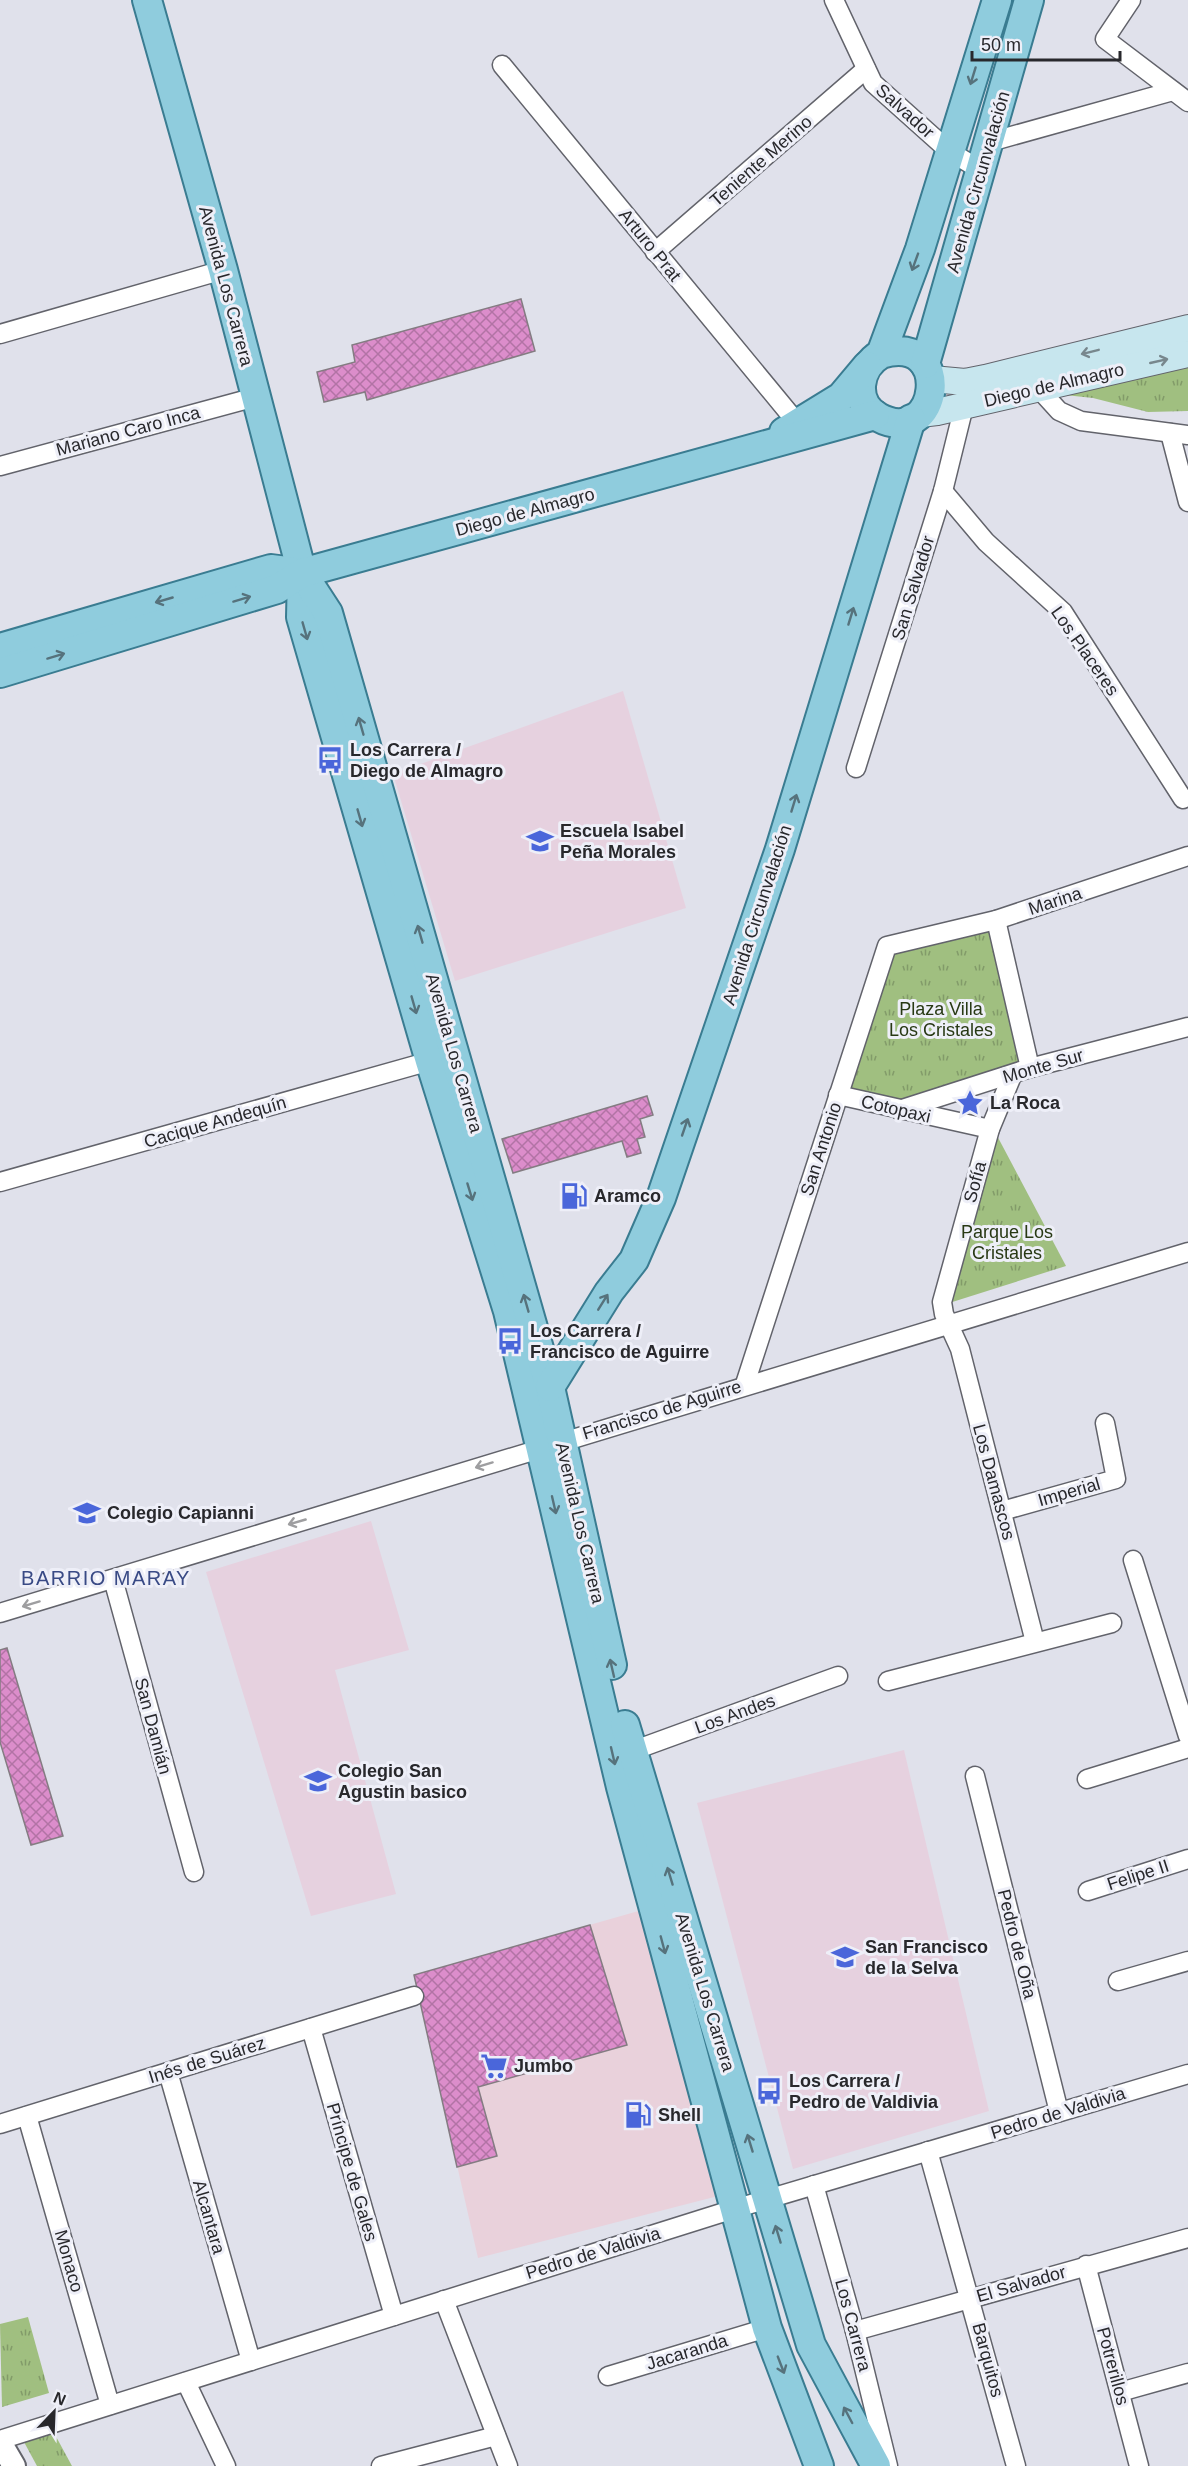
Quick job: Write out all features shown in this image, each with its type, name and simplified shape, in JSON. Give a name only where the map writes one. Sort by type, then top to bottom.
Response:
[{"type":"main road","name":"Avenida Los Carrera","points":[[147,0],[223,270],[302,573],[302,617],[430,1061],[551,1445],[632,1751],[811,2345],[876,2466]]},
{"type":"main road","name":"Avenida Circunvalación","points":[[875,416],[868,409],[860,383],[874,360],[920,249],[996,0]]},
{"type":"main road","name":"Avenida Circunvalación","points":[[550,1388],[609,1292],[634,1260],[661,1198],[780,849],[915,416],[930,398],[928,372],[1029,0]]},
{"type":"main road","name":"Diego de Almagro","points":[[928,372],[965,382],[1188,328]]},
{"type":"main road","points":[[874,360],[900,351],[910,353],[928,372]]},
{"type":"main road","name":"Diego de Almagro","points":[[915,416],[1188,354]]},
{"type":"main road","name":"Diego de Almagro","points":[[748,451],[841,397],[874,360]]},
{"type":"main road","points":[[875,416],[892,422],[915,416]]},
{"type":"main road","name":"Diego de Almagro","points":[[0,673],[277,589],[302,573],[875,416]]},
{"type":"main road","name":"Diego de Almagro","points":[[0,648],[271,569],[302,573]]},
{"type":"main road","name":"Avenida Los Carrera","points":[[302,573],[328,613],[550,1388],[551,1445],[621,1787],[767,2328],[819,2466]]},
{"type":"street","name":"Salvador","points":[[834,0],[873,83],[949,151],[982,171]]},
{"type":"street","points":[[1131,0],[1105,39],[1188,102]]},
{"type":"street","name":"Arturo Prat","points":[[502,65],[798,424]]},
{"type":"street","name":"Teniente Merino","points":[[655,252],[866,69]]},
{"type":"street","points":[[990,142],[1173,90]]},
{"type":"street","points":[[0,334],[223,270]]},
{"type":"street","points":[[1039,389],[1051,405],[1069,417],[1087,422],[1188,435]]},
{"type":"street","name":"Mariano Caro Inca","points":[[0,465],[256,397]]},
{"type":"street","name":"San Salvador","points":[[856,768],[943,492],[964,406]]},
{"type":"street","points":[[1170,433],[1188,502]]},
{"type":"street","name":"Los Placeres","points":[[943,492],[986,542],[1063,612],[1183,799]]},
{"type":"street","name":"Marina","points":[[920,937],[996,920],[1188,856]]},
{"type":"street","points":[[996,920],[1030,1068]]},
{"type":"street","name":"San Antonio","points":[[745,1384],[887,946],[920,937]]},
{"type":"street","name":"Monte Sur","points":[[899,1110],[1012,1076],[1030,1068],[1188,1027]]},
{"type":"street","name":"Cacique Andequín","points":[[0,1182],[430,1061]]},
{"type":"street","name":"Sofía","points":[[948,1325],[942,1302],[990,1129],[1012,1076]]},
{"type":"street","name":"Cotopaxi","points":[[838,1095],[990,1129]]},
{"type":"street","name":"Francisco de Aguirre","points":[[0,1613],[745,1384],[1188,1252]]},
{"type":"street","name":"Los Damascos","points":[[948,1325],[960,1350],[1035,1642]]},
{"type":"street","name":"Imperial","points":[[1002,1511],[1116,1479],[1105,1423]]},
{"type":"street","points":[[1133,1560],[1188,1736]]},
{"type":"street","name":"San Damián","points":[[113,1579],[194,1872]]},
{"type":"street","points":[[888,1681],[1112,1623]]},
{"type":"street","name":"Los Andes","points":[[632,1751],[837,1676]]},
{"type":"street","points":[[1088,1779],[1188,1748]]},
{"type":"street","name":"Pedro de Oña","points":[[975,1776],[1059,2112]]},
{"type":"street","name":"Felipe II","points":[[1088,1891],[1188,1859]]},
{"type":"street","points":[[1118,1981],[1188,1961]]},
{"type":"street","name":"Inés de Suárez","points":[[0,2124],[414,1996]]},
{"type":"street","name":"Príncipe de Gales","points":[[310,2028],[394,2316]]},
{"type":"street","name":"Alcantara","points":[[168,2072],[251,2361]]},
{"type":"street","name":"Pedro de Valdivia","points":[[0,2441],[734,2209],[1188,2074]]},
{"type":"street","name":"Monaco","points":[[27,2116],[110,2405]]},
{"type":"street","name":"Barquitos","points":[[928,2151],[972,2298],[1016,2466]]},
{"type":"street","name":"Los Carrera","points":[[814,2185],[855,2331],[888,2466]]},
{"type":"street","name":"El Salvador","points":[[855,2331],[1188,2238]]},
{"type":"street","name":"Potrerillos","points":[[1086,2265],[1139,2466]]},
{"type":"street","points":[[444,2300],[507,2466]]},
{"type":"street","name":"Jacaranda","points":[[608,2376],[767,2328]]},
{"type":"street","points":[[1120,2392],[1188,2373]]},
{"type":"street","points":[[186,2382],[226,2466]]},
{"type":"street","points":[[381,2466],[496,2436]]},
{"type":"street","points":[[0,2441],[14,2466]]},
{"type":"shaded area","name":"Escuela Isabel Peña Morales","points":[[623,691],[686,908],[455,981],[393,774]]},
{"type":"shaded area","name":"Colegio San Agustin basico","points":[[371,1521],[409,1650],[335,1670],[396,1894],[311,1916],[206,1572]]},
{"type":"shaded area","name":"San Francisco de la Selva","points":[[904,1750],[989,2111],[793,2169],[697,1803]]},
{"type":"shaded area","points":[[642,1910],[718,2196],[478,2258],[414,1975]]},
{"type":"green space","points":[[1188,365],[1188,411],[1148,412],[1093,398],[1065,395]]},
{"type":"green space","name":"Plaza Villa Los Cristales","points":[[989,928],[1022,1061],[899,1106],[844,1089],[893,953]]},
{"type":"green space","name":"Parque Los Cristales","points":[[994,1130],[1066,1266],[946,1304]]},
{"type":"green space","points":[[28,2317],[49,2393],[2,2407],[0,2324]]},
{"type":"green space","points":[[53,2431],[72,2466],[37,2466],[24,2442]]},
{"type":"building","points":[[521,299],[535,351],[367,400],[365,392],[324,402],[317,372],[355,362],[352,345]]},
{"type":"building","points":[[647,1096],[653,1115],[640,1119],[645,1137],[637,1139],[641,1153],[627,1157],[622,1141],[513,1173],[502,1139]]},
{"type":"building","points":[[7,1648],[63,1836],[31,1845],[0,1742],[0,1650]]},
{"type":"building","name":"Jumbo","points":[[590,1925],[627,2045],[478,2087],[497,2156],[457,2167],[414,1975]]},
{"type":"place","name":"Los Carrera / Diego de Almagro","points":[[330,760]]},
{"type":"place","name":"Escuela Isabel Peña Morales","points":[[540,841]]},
{"type":"place","name":"La Roca","points":[[970,1103]]},
{"type":"place","name":"Aramco","points":[[574,1196]]},
{"type":"place","name":"Los Carrera / Francisco de Aguirre","points":[[510,1341]]},
{"type":"place","name":"Colegio Capianni","points":[[87,1513]]},
{"type":"place","name":"Colegio San Agustin basico","points":[[318,1781]]},
{"type":"place","name":"San Francisco de la Selva","points":[[845,1957]]},
{"type":"place","name":"Jumbo","points":[[494,2066]]},
{"type":"place","name":"Los Carrera / Pedro de Valdivia","points":[[769,2091]]},
{"type":"place","name":"Shell","points":[[638,2115]]},
{"type":"district","name":"BARRIO MARAY","points":[[106,1578]]}]
